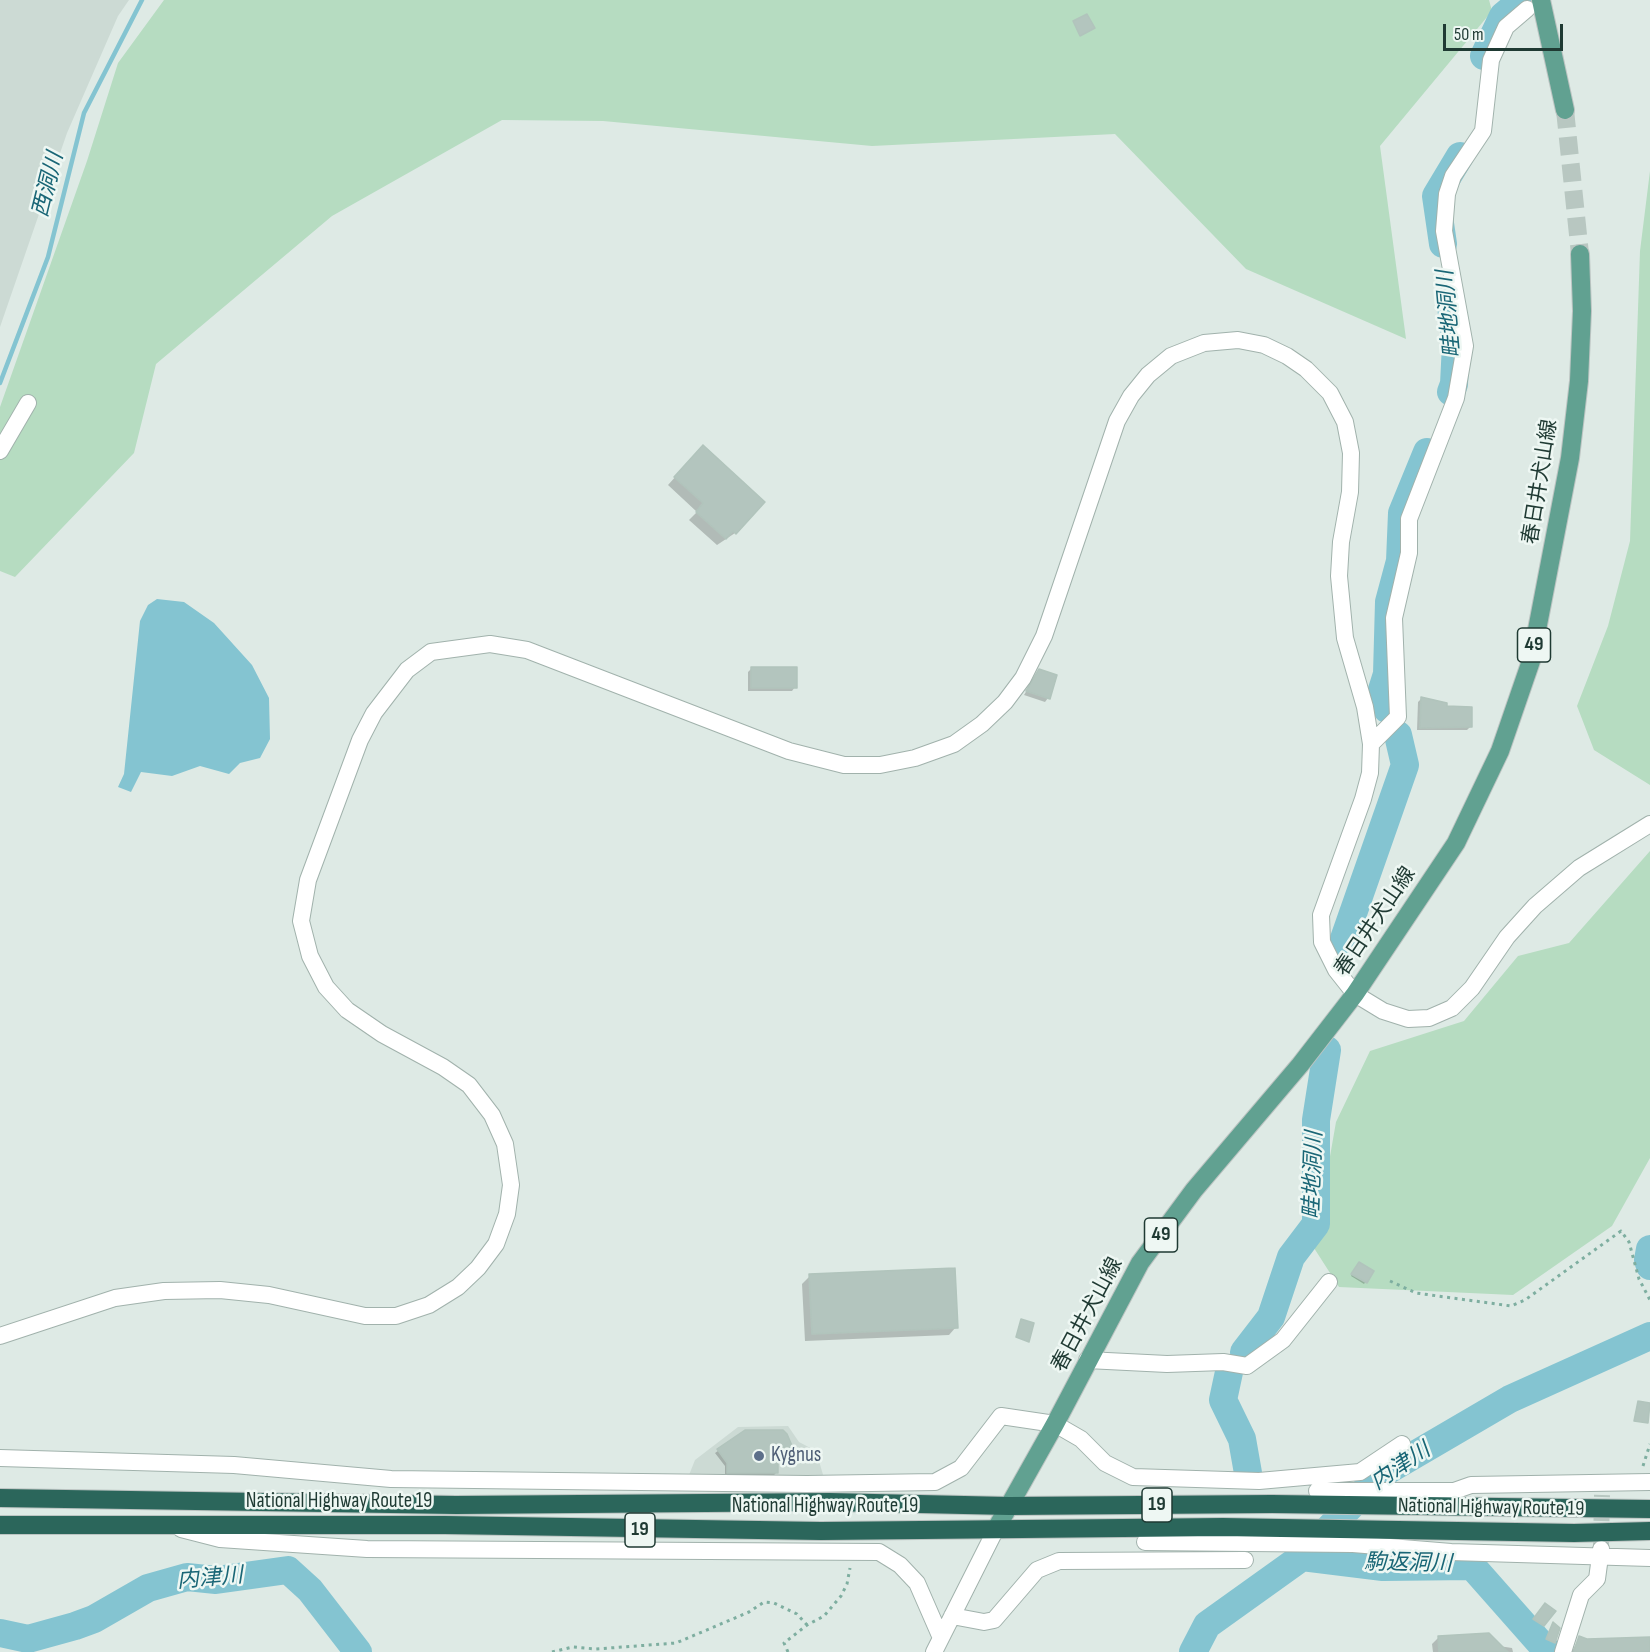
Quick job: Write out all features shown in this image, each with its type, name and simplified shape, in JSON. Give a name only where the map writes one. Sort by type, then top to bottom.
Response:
[{"type":"highway","name":"National Highway Route 19","points":[[0,1498],[456,1505],[830,1502],[1009,1506],[1311,1498],[1424,1507],[1650,1509]]},
{"type":"highway","name":"National Highway Route 19","points":[[0,1525],[445,1525],[636,1530],[1223,1527],[1419,1528],[1574,1533],[1650,1531]]},
{"type":"main road","points":[[1534,5],[1565,110]]},
{"type":"main road","name":"春日井犬山線","points":[[996,1529],[1055,1424],[1140,1263],[1194,1190],[1300,1065],[1356,994],[1455,843],[1500,751],[1531,660],[1571,447],[1579,381],[1582,311],[1580,254]]},
{"type":"street","points":[[1371,744],[1398,717],[1394,618],[1409,553],[1410,519],[1456,398],[1465,346],[1444,231],[1447,194],[1453,176],[1483,131],[1491,60],[1506,27],[1534,5]]},
{"type":"street","points":[[0,1336],[115,1298],[164,1291],[220,1290],[269,1295],[365,1316],[396,1316],[429,1305],[458,1287],[478,1268],[496,1244],[507,1214],[511,1185],[505,1144],[492,1115],[469,1085],[443,1067],[382,1034],[347,1010],[326,987],[310,956],[301,921],[308,880],[360,740],[387,693],[407,670],[431,652],[490,644],[527,650],[789,751],[844,765],[880,765],[915,758],[954,744],[982,724],[1005,702],[1023,678],[1044,636],[1117,421],[1131,396],[1148,375],[1171,356],[1204,343],[1238,340],[1264,345],[1306,369],[1330,393],[1345,422],[1351,453],[1350,492],[1341,542],[1339,576],[1345,638],[1365,707],[1371,744],[1370,773],[1321,915],[1322,942],[1336,970],[1356,994],[1383,1011],[1408,1019],[1429,1018],[1452,1008],[1472,988],[1507,937],[1535,906],[1579,868],[1650,824]]},
{"type":"street","points":[[0,451],[28,404]]},
{"type":"street","points":[[1087,1360],[1167,1364],[1223,1362],[1246,1365],[1283,1340],[1329,1282]]},
{"type":"street","points":[[0,1458],[234,1465],[392,1479],[807,1484],[936,1482],[961,1468],[1001,1416],[1055,1424],[1080,1439],[1105,1463],[1133,1477],[1259,1481],[1360,1472],[1401,1444]]},
{"type":"street","points":[[1311,1498],[1454,1491],[1471,1485],[1599,1488],[1644,1482]]},
{"type":"street","points":[[166,1524],[220,1539],[367,1549],[879,1552],[900,1565],[917,1583],[937,1645]]},
{"type":"street","points":[[937,1645],[996,1529]]},
{"type":"street","points":[[1145,1542],[1353,1544],[1451,1552],[1601,1553],[1650,1558]]},
{"type":"street","points":[[1563,1652],[1581,1595],[1597,1579],[1601,1553]]},
{"type":"street","points":[[952,1616],[984,1622],[994,1620],[1037,1570],[1059,1561],[1245,1560]]},
{"type":"path","points":[[1390,1281],[1416,1293],[1511,1306],[1526,1300],[1621,1231],[1629,1242],[1639,1279],[1650,1300]]},
{"type":"path","points":[[1644,1482],[1650,1444]]},
{"type":"path","points":[[788,1652],[784,1643],[807,1625],[824,1616],[841,1596],[847,1584],[852,1558],[858,1551]]},
{"type":"path","points":[[552,1652],[573,1647],[596,1649],[676,1643],[749,1612],[764,1602],[774,1603],[797,1614],[807,1625]]},
{"type":"shaded area","points":[[0,0],[129,0],[118,16],[67,133],[0,327]]},
{"type":"shaded area","name":"Kygnus","points":[[788,1426],[799,1442],[816,1451],[824,1478],[687,1480],[695,1460],[738,1427]]},
{"type":"green space","points":[[164,0],[1489,0],[1492,11],[1380,146],[1406,339],[1246,269],[1115,134],[872,146],[603,121],[502,120],[332,216],[156,364],[134,453],[15,577],[0,571],[0,407],[87,161],[118,63]]},
{"type":"green space","points":[[1650,171],[1650,785],[1594,750],[1577,706],[1608,626],[1630,541],[1640,251]]},
{"type":"green space","points":[[1650,851],[1650,1158],[1612,1226],[1513,1295],[1339,1287],[1314,1248],[1336,1122],[1370,1051],[1464,1021],[1518,956],[1569,943]]},
{"type":"water","points":[[157,599],[184,602],[214,623],[252,665],[269,698],[270,739],[260,758],[240,763],[229,774],[200,766],[172,776],[141,772],[131,792],[118,787],[124,774],[140,621],[148,605]]},
{"type":"building","points":[[1087,14],[1095,28],[1080,36],[1073,21]]},
{"type":"building","points":[[703,445],[765,502],[736,534],[733,531],[726,539],[696,512],[703,503],[674,477]]},
{"type":"building","points":[[751,667],[797,667],[797,688],[751,688]]},
{"type":"building","points":[[1039,669],[1057,675],[1050,699],[1026,691]]},
{"type":"building","points":[[1421,697],[1447,703],[1447,706],[1472,707],[1472,727],[1420,728]]},
{"type":"building","points":[[1359,1262],[1374,1271],[1367,1283],[1351,1274]]},
{"type":"building","points":[[955,1268],[958,1328],[812,1334],[809,1274]]},
{"type":"building","points":[[1021,1319],[1034,1323],[1029,1342],[1016,1337]]},
{"type":"building","points":[[1638,1401],[1650,1403],[1648,1423],[1634,1421]]},
{"type":"building","points":[[745,1430],[783,1430],[787,1434],[793,1448],[778,1447],[778,1473],[727,1473],[727,1463],[717,1449]]},
{"type":"building","points":[[1545,1603],[1556,1611],[1544,1626],[1533,1619]]},
{"type":"building","points":[[1553,1622],[1560,1628],[1555,1643],[1546,1639]]},
{"type":"building","points":[[1489,1633],[1508,1652],[1439,1652],[1438,1636]]},
{"type":"building","points":[[1579,1636],[1587,1639],[1650,1637],[1650,1652],[1577,1652],[1574,1651]]},
{"type":"waterway","name":"西洞川","points":[[0,383],[48,257],[84,113],[142,0]]},
{"type":"waterway","name":"畦地洞川","points":[[1484,56],[1503,16],[1521,1]]},
{"type":"waterway","name":"畦地洞川","points":[[1443,244],[1436,196],[1460,156]]},
{"type":"waterway","name":"畦地洞川","points":[[1450,299],[1456,344],[1454,384],[1451,392]]},
{"type":"waterway","name":"畦地洞川","points":[[1387,709],[1381,693],[1387,674],[1389,602],[1400,561],[1402,513],[1427,452]]},
{"type":"waterway","name":"畦地洞川","points":[[1341,956],[1344,939],[1405,765],[1398,735]]},
{"type":"waterway","name":"畦地洞川","points":[[1244,1352],[1271,1317],[1291,1257],[1316,1224],[1316,1120],[1327,1050]]},
{"type":"waterway","points":[[1650,1249],[1648,1260],[1650,1266]]},
{"type":"waterway","name":"内津川","points":[[1193,1652],[1207,1625],[1302,1557],[1380,1475],[1510,1399],[1650,1336]]},
{"type":"waterway","name":"畦地洞川","points":[[1229,1372],[1223,1400],[1242,1439],[1248,1473]]},
{"type":"waterway","name":"駒返洞川","points":[[1302,1557],[1383,1567],[1472,1566],[1548,1652]]},
{"type":"waterway","name":"内津川","points":[[0,1633],[28,1639],[75,1626],[94,1619],[148,1588],[187,1577],[216,1580],[288,1570],[310,1590],[358,1652]]},
{"type":"tunnel","points":[[1565,110],[1580,254]]},
{"type":"tunnel","points":[[1601,1545],[1602,1495]]},
{"type":"place","name":"Kygnus","points":[[759,1456]]}]
